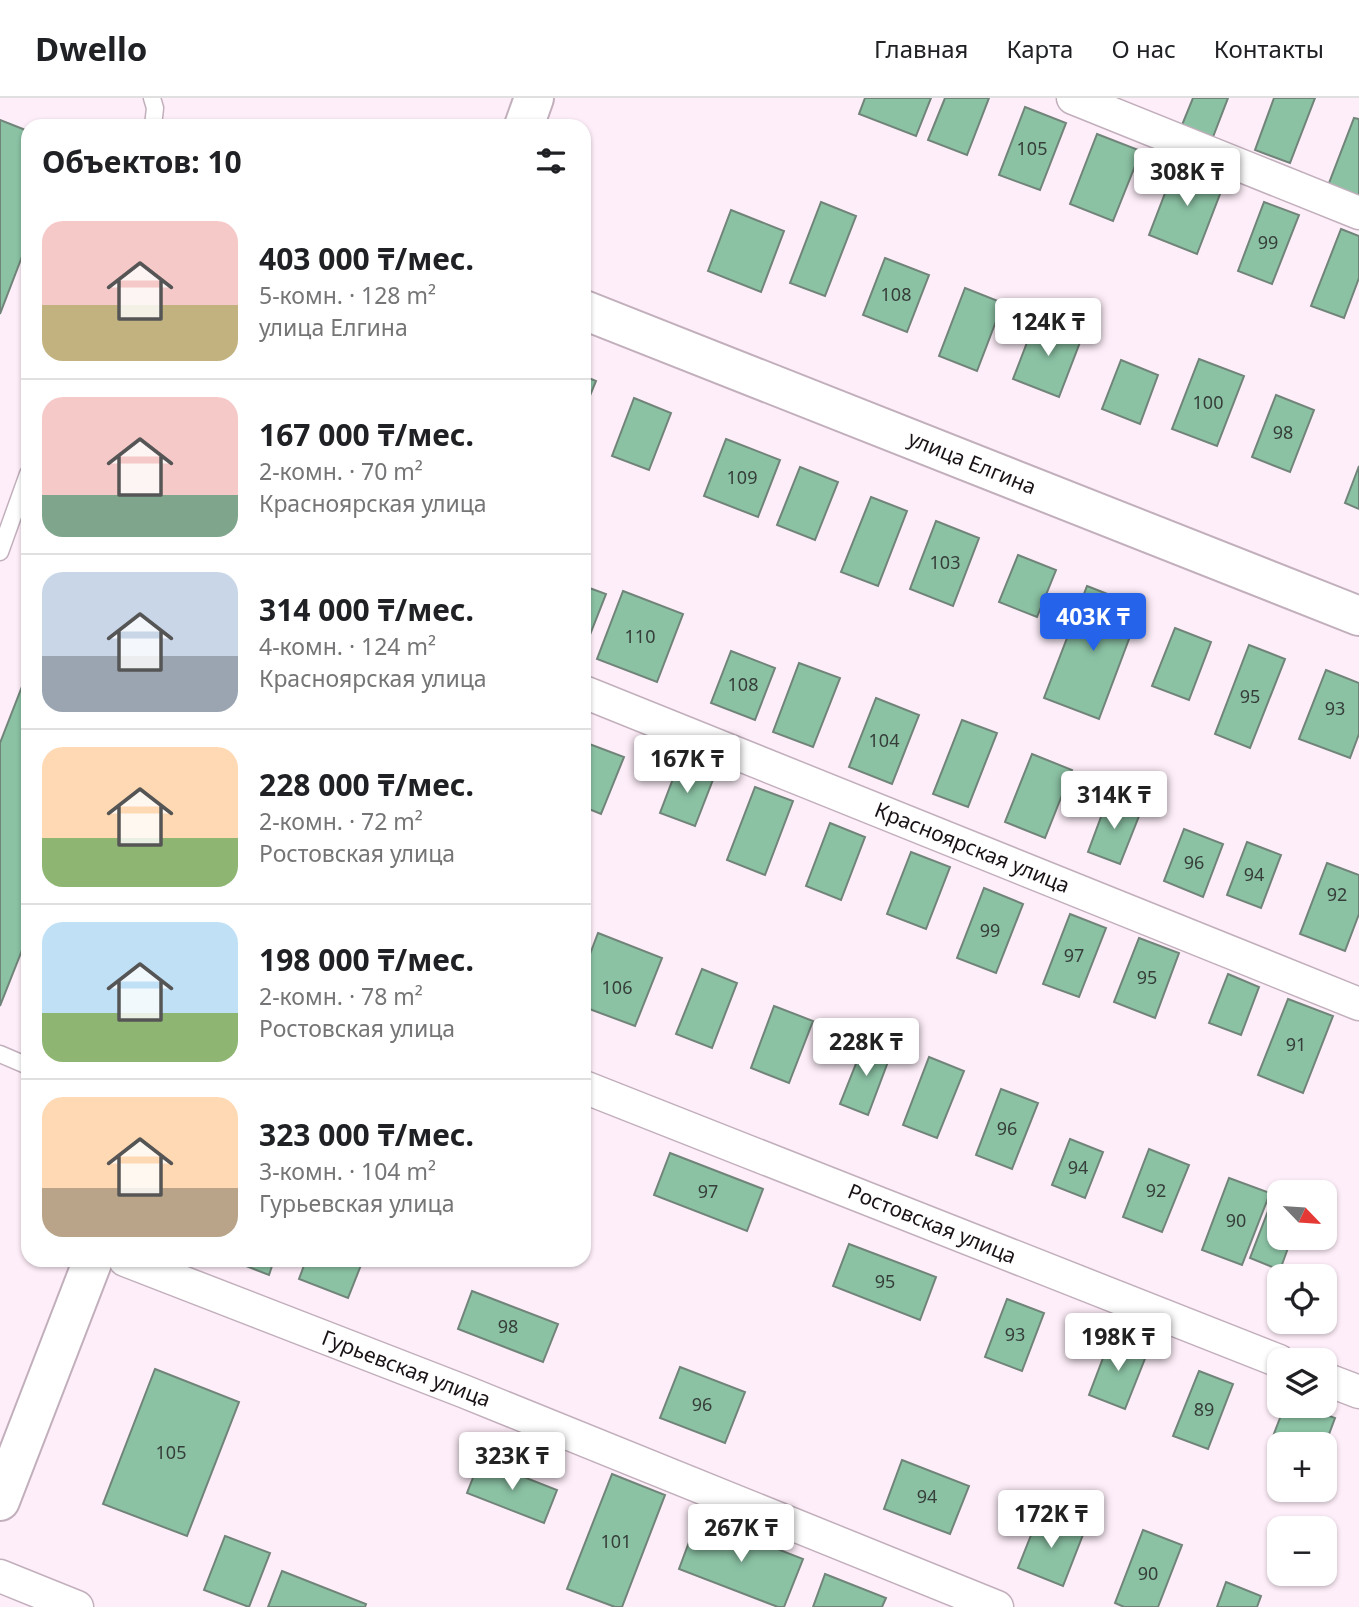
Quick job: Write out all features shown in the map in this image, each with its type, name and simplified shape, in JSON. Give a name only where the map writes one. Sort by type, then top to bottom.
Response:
[{"type":"street","points":[[526,119],[534,98]]},
{"type":"street","points":[[1073,98],[1359,213]]},
{"type":"street","name":"улица Елгина","points":[[591,313],[1359,616]]},
{"type":"street","name":"Красноярская улица","points":[[591,695],[1359,1004]]},
{"type":"street","name":"Ростовская улица","points":[[591,1090],[1267,1356]]},
{"type":"street","points":[[0,1501],[90,1267]]},
{"type":"street","name":"Гурьевская улица","points":[[143,1267],[475,1396],[997,1607]]},
{"type":"street","points":[[1337,1384],[1359,1392]]},
{"type":"street","points":[[0,1576],[77,1607]]},
{"type":"lane","points":[[152,98],[155,108],[154,119]]},
{"type":"lane","points":[[0,552],[21,494]]},
{"type":"lane","points":[[0,1054],[21,1063]]},
{"type":"building","points":[[865,98],[931,98],[916,136],[859,114]]},
{"type":"building","points":[[945,98],[989,98],[967,155],[928,140]]},
{"type":"building","points":[[1193,98],[1228,98],[1213,137],[1182,125]]},
{"type":"building","points":[[1274,98],[1315,98],[1290,163],[1255,150]]},
{"type":"building","points":[[1025,107],[1066,123],[1040,190],[999,175]]},
{"type":"building","points":[[1354,118],[1359,119],[1359,204],[1326,191]]},
{"type":"building","points":[[0,120],[21,128],[21,259],[0,314]]},
{"type":"building","points":[[1097,134],[1141,151],[1113,221],[1070,204]]},
{"type":"building","points":[[1177,162],[1225,181],[1197,254],[1149,235]]},
{"type":"building","points":[[821,202],[856,216],[825,296],[790,283]]},
{"type":"building","points":[[1264,202],[1299,215],[1272,284],[1238,271]]},
{"type":"building","points":[[731,210],[784,231],[761,292],[708,271]]},
{"type":"building","points":[[1341,229],[1359,236],[1359,278],[1344,318],[1311,306]]},
{"type":"building","points":[[885,258],[929,275],[907,332],[863,315]]},
{"type":"building","points":[[965,288],[1003,303],[977,371],[939,356]]},
{"type":"building","points":[[1036,319],[1082,337],[1059,397],[1013,379]]},
{"type":"building","points":[[1199,359],[1244,376],[1217,446],[1172,429]]},
{"type":"building","points":[[1121,360],[1158,375],[1140,424],[1102,409]]},
{"type":"building","points":[[591,379],[596,381],[591,393]]},
{"type":"building","points":[[1276,395],[1314,410],[1290,472],[1252,457]]},
{"type":"building","points":[[634,398],[671,413],[649,470],[612,456]]},
{"type":"building","points":[[726,439],[780,460],[758,517],[704,496]]},
{"type":"building","points":[[1359,466],[1359,509],[1345,503]]},
{"type":"building","points":[[800,467],[838,482],[815,540],[777,525]]},
{"type":"building","points":[[871,497],[907,511],[878,586],[841,572]]},
{"type":"building","points":[[936,521],[979,538],[953,606],[910,589]]},
{"type":"building","points":[[1018,555],[1056,570],[1037,617],[999,602]]},
{"type":"building","points":[[1087,586],[1141,607],[1099,719],[1044,698]]},
{"type":"building","points":[[591,589],[606,594],[591,632]]},
{"type":"building","points":[[623,591],[683,614],[657,682],[597,659]]},
{"type":"building","points":[[1175,628],[1211,642],[1189,700],[1152,686]]},
{"type":"building","points":[[1249,645],[1285,659],[1250,748],[1215,734]]},
{"type":"building","points":[[731,651],[775,668],[755,720],[711,703]]},
{"type":"building","points":[[799,663],[840,678],[813,747],[773,732]]},
{"type":"building","points":[[1326,670],[1359,683],[1359,734],[1350,758],[1299,739]]},
{"type":"building","points":[[21,689],[21,953],[0,1006],[0,743]]},
{"type":"building","points":[[876,698],[919,715],[892,784],[849,767]]},
{"type":"building","points":[[962,720],[997,733],[968,807],[933,794]]},
{"type":"building","points":[[591,745],[624,757],[601,814],[591,810]]},
{"type":"building","points":[[1032,754],[1072,770],[1045,838],[1005,822]]},
{"type":"building","points":[[679,763],[714,777],[695,826],[660,813]]},
{"type":"building","points":[[755,787],[793,801],[765,875],[727,860]]},
{"type":"building","points":[[1108,798],[1141,811],[1120,864],[1088,852]]},
{"type":"building","points":[[830,823],[865,837],[841,900],[806,886]]},
{"type":"building","points":[[1184,829],[1223,844],[1203,897],[1164,881]]},
{"type":"building","points":[[1247,842],[1281,855],[1261,908],[1227,895]]},
{"type":"building","points":[[911,852],[950,867],[926,929],[887,914]]},
{"type":"building","points":[[1327,863],[1359,875],[1359,914],[1345,951],[1300,934]]},
{"type":"building","points":[[984,888],[1023,904],[996,973],[957,958]]},
{"type":"building","points":[[1070,914],[1106,928],[1079,997],[1043,984]]},
{"type":"building","points":[[598,933],[662,958],[635,1026],[591,1010],[591,952]]},
{"type":"building","points":[[1139,938],[1179,953],[1155,1018],[1114,1002]]},
{"type":"building","points":[[702,969],[737,983],[712,1048],[676,1034]]},
{"type":"building","points":[[1228,974],[1259,987],[1241,1035],[1209,1023]]},
{"type":"building","points":[[1288,999],[1333,1016],[1303,1093],[1258,1075]]},
{"type":"building","points":[[774,1006],[813,1021],[789,1083],[751,1068]]},
{"type":"building","points":[[865,1041],[892,1051],[868,1115],[840,1104]]},
{"type":"building","points":[[929,1057],[964,1071],[937,1138],[903,1125]]},
{"type":"building","points":[[1001,1089],[1038,1103],[1012,1169],[976,1155]]},
{"type":"building","points":[[1070,1139],[1103,1152],[1085,1198],[1052,1185]]},
{"type":"building","points":[[1149,1149],[1189,1165],[1162,1232],[1123,1217]]},
{"type":"building","points":[[670,1153],[763,1189],[747,1231],[654,1195]]},
{"type":"building","points":[[1229,1178],[1267,1192],[1267,1201],[1242,1265],[1202,1250]]},
{"type":"building","points":[[1267,1214],[1267,1250],[1287,1250],[1282,1264],[1267,1265],[1250,1258]]},
{"type":"building","points":[[849,1244],[936,1277],[920,1320],[833,1286]]},
{"type":"building","points":[[249,1267],[272,1267],[269,1275]]},
{"type":"building","points":[[303,1267],[360,1267],[348,1298],[299,1279]]},
{"type":"building","points":[[472,1291],[558,1324],[543,1362],[458,1329]]},
{"type":"building","points":[[1007,1299],[1044,1313],[1022,1371],[985,1357]]},
{"type":"building","points":[[1111,1337],[1148,1351],[1125,1409],[1089,1395]]},
{"type":"building","points":[[680,1367],[745,1392],[725,1443],[660,1418]]},
{"type":"building","points":[[155,1369],[239,1402],[187,1536],[103,1504]]},
{"type":"building","points":[[1199,1371],[1233,1384],[1208,1449],[1173,1436]]},
{"type":"building","points":[[1280,1418],[1335,1418],[1330,1432],[1275,1432]]},
{"type":"building","points":[[480,1460],[557,1490],[544,1523],[467,1493]]},
{"type":"building","points":[[902,1460],[969,1486],[950,1534],[884,1509]]},
{"type":"building","points":[[612,1474],[665,1495],[622,1607],[615,1607],[567,1589]]},
{"type":"building","points":[[1039,1515],[1084,1532],[1063,1586],[1018,1568]]},
{"type":"building","points":[[698,1518],[803,1559],[784,1607],[679,1569]]},
{"type":"building","points":[[1143,1530],[1182,1545],[1158,1607],[1124,1607],[1115,1603]]},
{"type":"building","points":[[225,1536],[270,1553],[249,1607],[204,1590]]},
{"type":"building","points":[[282,1571],[366,1604],[365,1607],[268,1607]]},
{"type":"building","points":[[825,1574],[886,1598],[882,1607],[813,1607]]},
{"type":"building","points":[[1226,1582],[1261,1596],[1257,1607],[1217,1607]]}]
